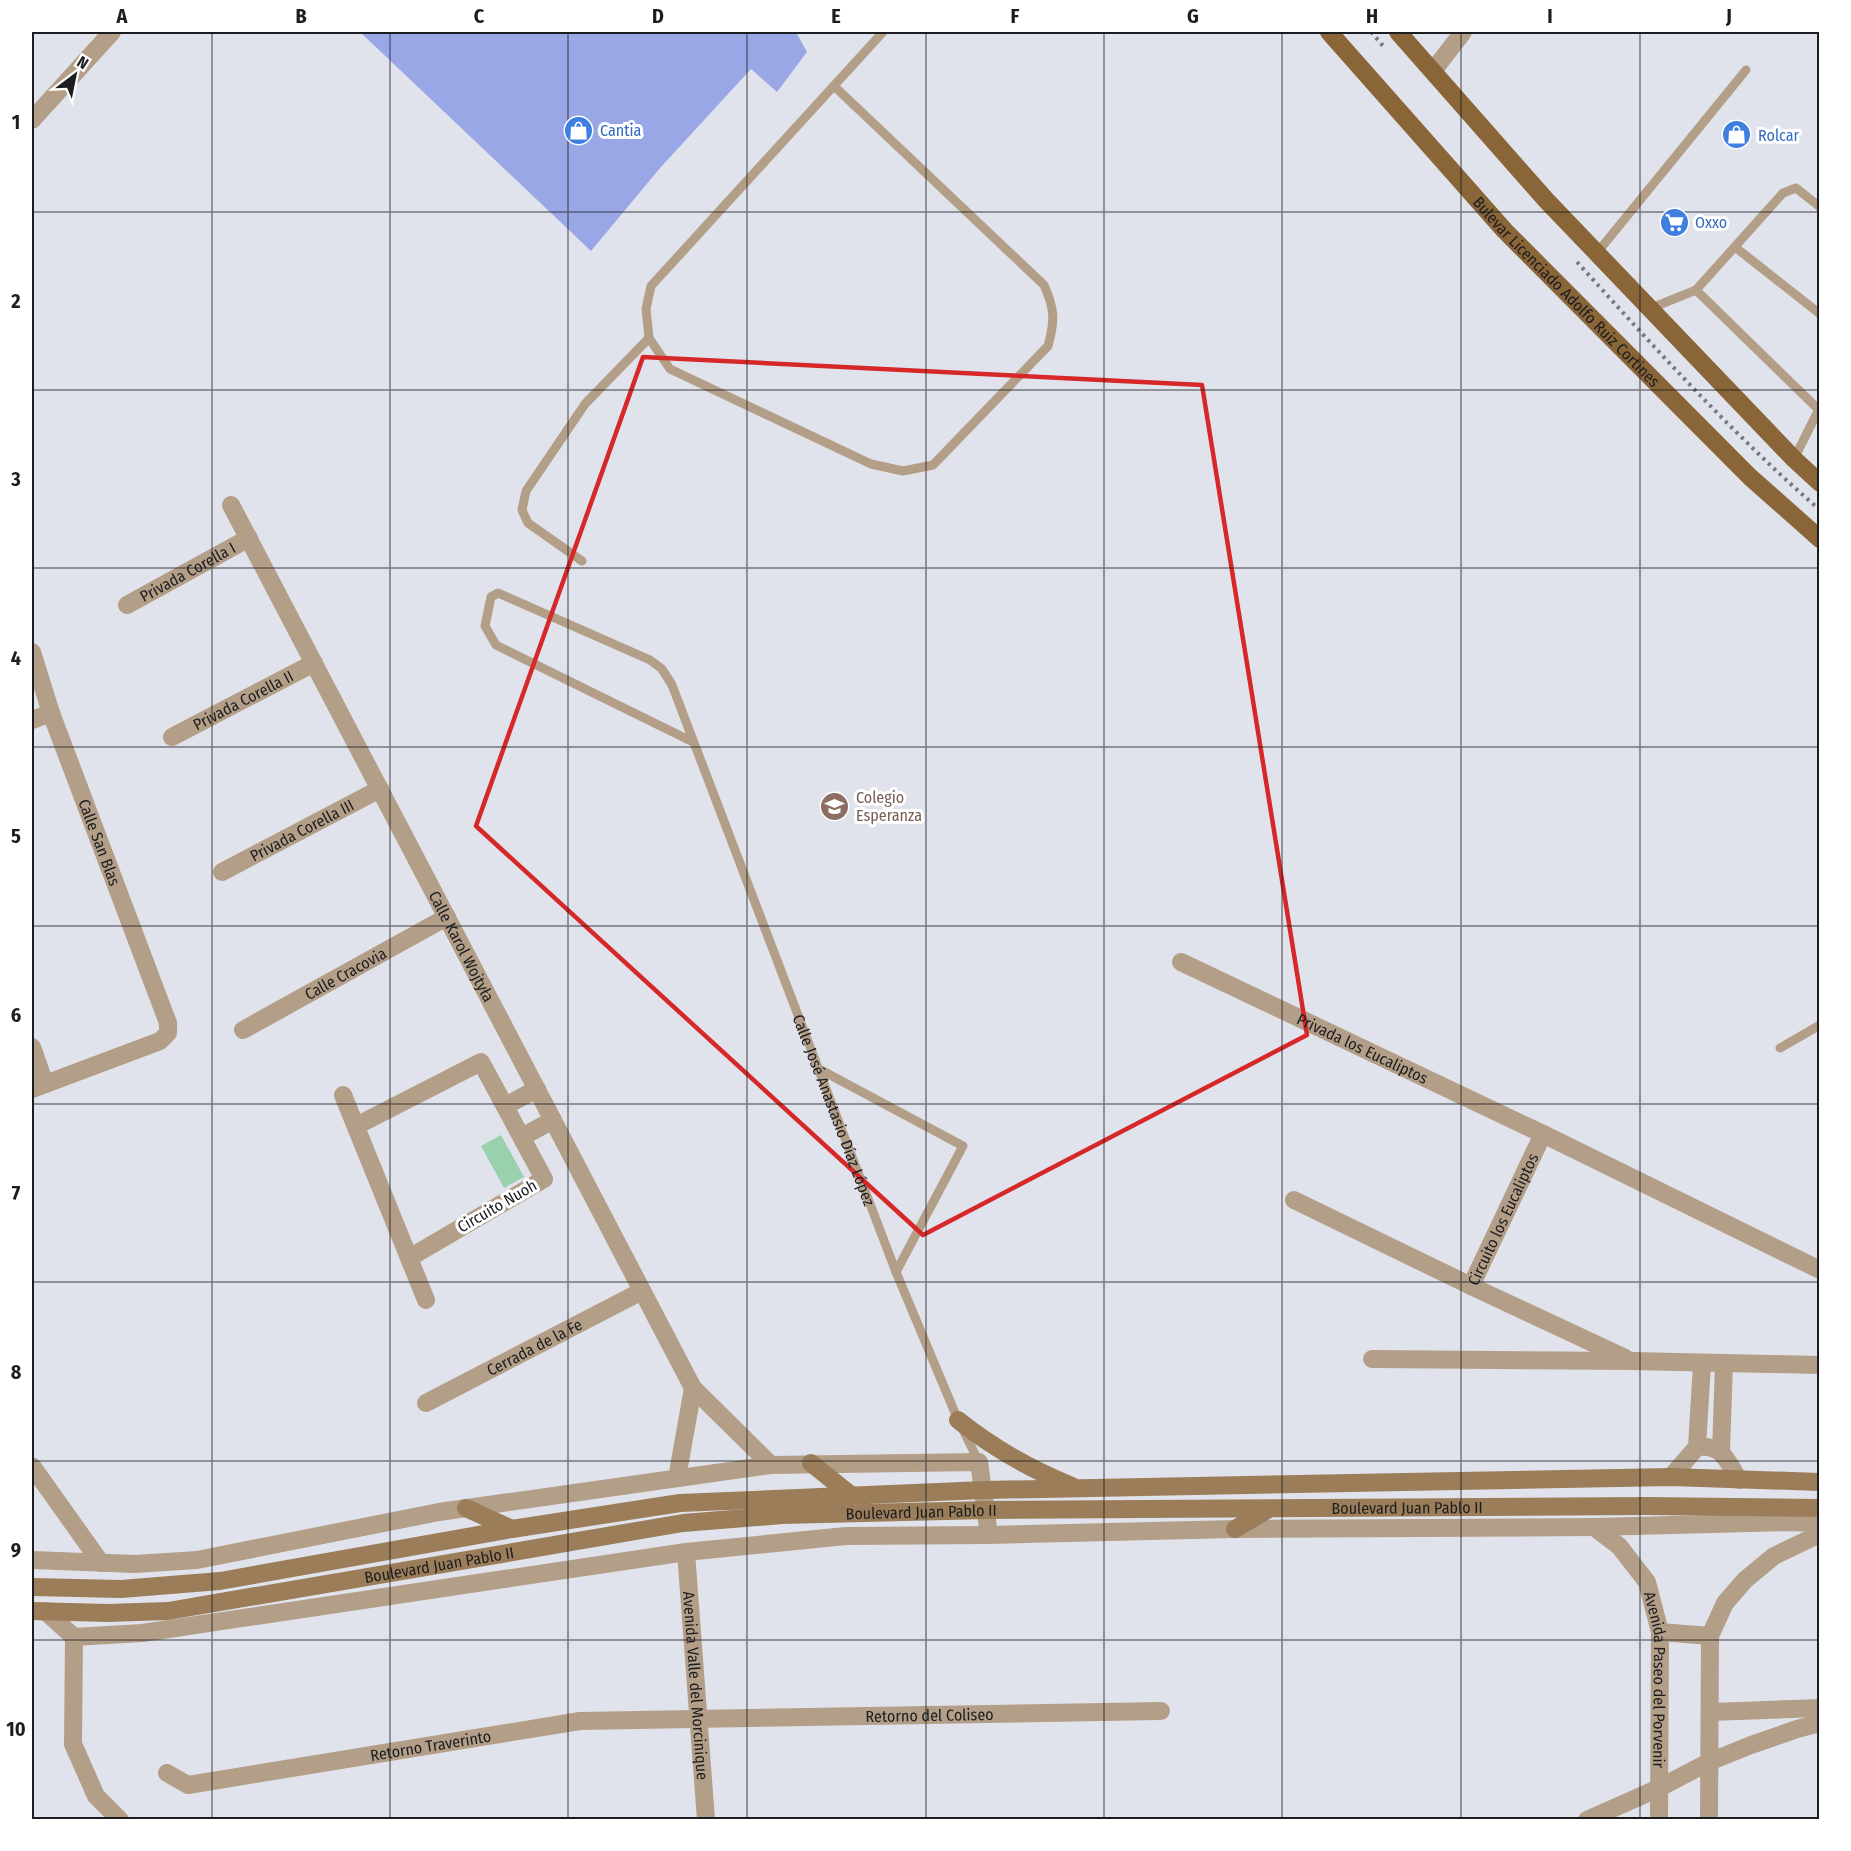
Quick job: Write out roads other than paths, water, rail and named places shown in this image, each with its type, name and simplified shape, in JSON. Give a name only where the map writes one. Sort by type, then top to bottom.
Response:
[{"type":"main road","name":"Bulevar Licenciado Adolfo Ruiz Cortines","points":[[1329,32],[1505,231],[1750,477],[1820,539]]},
{"type":"main road","points":[[1398,32],[1596,254],[1794,459],[1820,483]]},
{"type":"main road","points":[[958,1420],[982,1440],[1012,1458],[1079,1488]]},
{"type":"main road","points":[[812,1463],[852,1496]]},
{"type":"main road","name":"Boulevard Juan Pablo II","points":[[32,1587],[121,1589],[220,1581],[512,1529],[680,1503],[984,1490],[1671,1477],[1820,1482]]},
{"type":"main road","name":"Boulevard Juan Pablo II","points":[[38,1611],[107,1613],[179,1610],[682,1523],[782,1515],[987,1510],[1269,1508],[1634,1506],[1820,1508]]},
{"type":"main road","points":[[466,1508],[512,1529]]},
{"type":"main road","points":[[1235,1529],[1269,1508]]},
{"type":"street","points":[[32,120],[112,32]]},
{"type":"street","points":[[1433,71],[1463,32]]},
{"type":"street","name":"Calle Karol Wojtyła","points":[[231,505],[693,1388],[771,1465]]},
{"type":"street","name":"Privada Corella I","points":[[127,604],[249,538]]},
{"type":"street","name":"Calle San Blas","points":[[32,652],[51,713],[168,1023],[168,1033],[160,1041],[38,1086]]},
{"type":"street","name":"Privada Corella II","points":[[172,737],[314,663]]},
{"type":"street","points":[[32,720],[51,713]]},
{"type":"street","name":"Privada Corella III","points":[[222,872],[380,789]]},
{"type":"street","name":"Calle Cracovia","points":[[243,1030],[447,917]]},
{"type":"street","name":"Privada los Eucaliptos","points":[[1181,962],[1543,1134]]},
{"type":"street","points":[[32,1047],[38,1086]]},
{"type":"street","name":"Circuito Nuoh","points":[[356,1126],[481,1062],[544,1179],[409,1258]]},
{"type":"street","points":[[505,1106],[537,1089]]},
{"type":"street","points":[[343,1095],[426,1300]]},
{"type":"street","points":[[522,1137],[553,1120]]},
{"type":"street","name":"Circuito los Eucaliptos","points":[[1820,1270],[1543,1134],[1471,1286],[1632,1361],[1820,1365]]},
{"type":"street","points":[[1294,1200],[1471,1286]]},
{"type":"street","name":"Cerrada de la Fe","points":[[426,1403],[642,1291]]},
{"type":"street","points":[[1372,1359],[1632,1361]]},
{"type":"street","points":[[1671,1477],[1698,1447],[1702,1364]]},
{"type":"street","points":[[1720,1451],[1724,1364]]},
{"type":"street","points":[[677,1478],[693,1388]]},
{"type":"street","points":[[1698,1447],[1708,1446],[1720,1451],[1739,1480]]},
{"type":"street","points":[[32,1560],[135,1564],[197,1560],[466,1508],[771,1465],[979,1462]]},
{"type":"street","name":"Calle José Anastasio Díaz López","points":[[979,1462],[987,1510],[988,1535]]},
{"type":"street","points":[[32,1467],[101,1563]]},
{"type":"street","name":"Boulevard Juan Pablo II","points":[[74,1637],[142,1633],[686,1552],[846,1536],[1235,1529],[1820,1523]]},
{"type":"street","name":"Avenida Paseo del Porvenir","points":[[1594,1527],[1619,1546],[1647,1582],[1660,1632],[1659,1820]]},
{"type":"street","points":[[1709,1820],[1710,1636],[1725,1603],[1745,1580],[1774,1556],[1820,1534]]},
{"type":"street","name":"Avenida Valle del Morcinique","points":[[686,1552],[706,1820]]},
{"type":"street","points":[[197,1560],[220,1581]]},
{"type":"street","points":[[38,1611],[74,1637],[73,1744],[96,1796],[120,1820]]},
{"type":"street","points":[[1660,1632],[1710,1636]]},
{"type":"street","points":[[1710,1712],[1820,1708]]},
{"type":"street","name":"Retorno del Coliseo","points":[[698,1718],[1161,1711]]},
{"type":"street","name":"Retorno Traverinto","points":[[167,1773],[188,1785],[580,1720],[698,1718]]},
{"type":"street","points":[[1587,1820],[1710,1762],[1797,1729],[1820,1724]]},
{"type":"lane","points":[[834,86],[1044,285],[1053,305],[1054,325],[1048,346],[933,465],[903,471],[871,464],[670,369],[649,338],[646,309],[651,286],[883,32]]},
{"type":"lane","points":[[1596,254],[1746,70]]},
{"type":"lane","points":[[1649,309],[1696,291],[1783,193],[1796,188],[1820,207]]},
{"type":"lane","points":[[1735,247],[1820,314]]},
{"type":"lane","points":[[1696,291],[1819,408],[1794,459]]},
{"type":"lane","points":[[582,561],[528,523],[522,510],[526,491],[585,404],[649,338]]},
{"type":"lane","name":"Calle José Anastasio Díaz López","points":[[693,742],[496,645],[484,626],[492,597],[498,593],[650,660],[662,669],[672,685],[897,1272],[958,1420],[979,1462]]},
{"type":"lane","points":[[1780,1048],[1820,1025]]},
{"type":"lane","points":[[819,1069],[963,1146],[897,1272]]},
{"type":"place","name":"Cantia","points":[[579,130]]},
{"type":"place","name":"Rolcar","points":[[1737,135]]},
{"type":"place","name":"Oxxo","points":[[1674,222]]},
{"type":"place","name":"Colegio Esperanza","points":[[835,806]]}]
